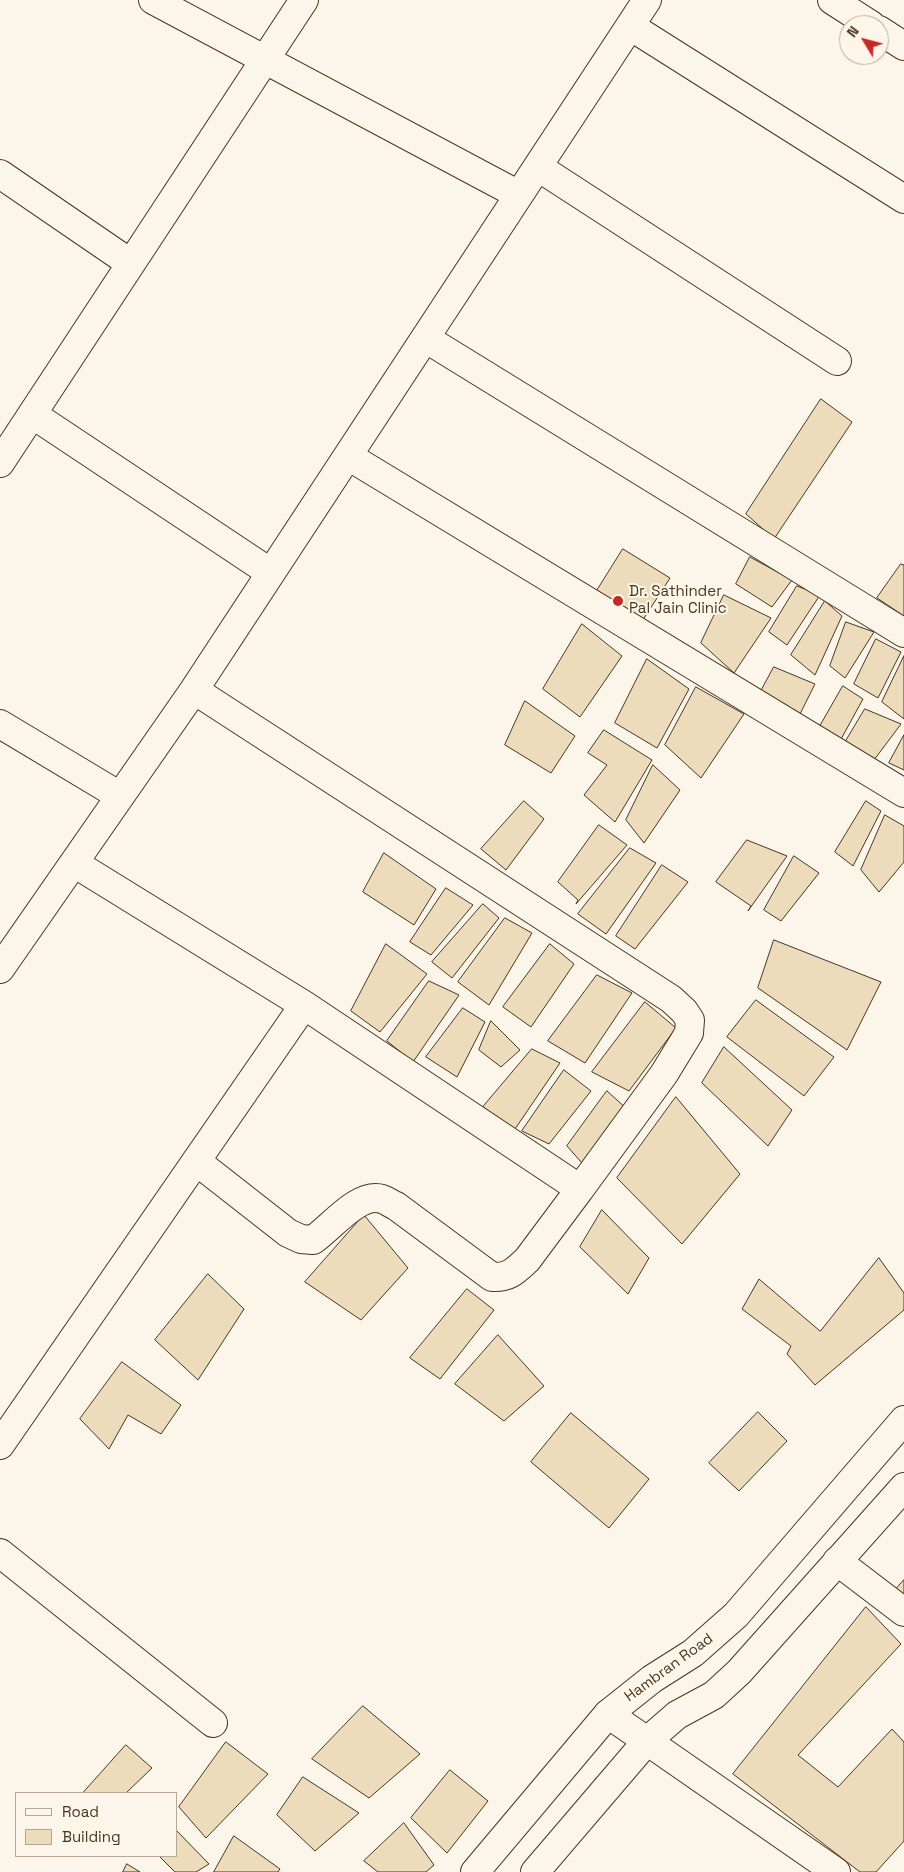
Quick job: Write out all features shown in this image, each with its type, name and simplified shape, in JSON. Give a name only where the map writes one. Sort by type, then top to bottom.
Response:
[{"type":"street","points":[[153,0],[519,195]]},
{"type":"street","points":[[0,463],[304,0]]},
{"type":"street","points":[[0,969],[194,690],[647,0]]},
{"type":"street","points":[[832,0],[856,15]]},
{"type":"street","points":[[630,26],[904,199]]},
{"type":"street","points":[[889,36],[904,46]]},
{"type":"street","points":[[538,167],[837,361]]},
{"type":"street","points":[[0,174],[130,263]]},
{"type":"street","points":[[426,338],[904,633]]},
{"type":"street","points":[[32,414],[270,573]]},
{"type":"street","points":[[348,456],[904,793]]},
{"type":"street","points":[[194,690],[670,999],[684,1011],[690,1020],[688,1034],[664,1074],[527,1260],[518,1269],[504,1278],[492,1277],[396,1206],[382,1199],[364,1200],[313,1240],[301,1239],[288,1233],[196,1161]]},
{"type":"street","points":[[0,724],[120,796]]},
{"type":"street","points":[[74,863],[304,1005],[580,1189]]},
{"type":"street","points":[[0,1445],[304,1005]]},
{"type":"street","name":"Hambran Road","points":[[475,1872],[608,1714],[652,1679],[693,1653],[730,1621],[904,1420]]},
{"type":"street","points":[[534,1872],[647,1741],[677,1715],[714,1695],[739,1672],[904,1487]]},
{"type":"street","points":[[0,1553],[213,1723]]},
{"type":"street","points":[[837,1561],[904,1612]]},
{"type":"street","points":[[608,1714],[836,1872]]},
{"type":"building","points":[[821,399],[852,422],[774,539],[746,514]]},
{"type":"building","points":[[623,549],[670,578],[639,626],[593,597]]},
{"type":"building","points":[[750,557],[792,580],[772,607],[736,584]]},
{"type":"building","points":[[901,564],[904,565],[904,616],[877,598]]},
{"type":"building","points":[[797,586],[820,595],[787,645],[769,632]]},
{"type":"building","points":[[724,595],[771,618],[734,673],[701,643]]},
{"type":"building","points":[[825,601],[842,616],[815,675],[791,655]]},
{"type":"building","points":[[846,622],[874,632],[845,678],[830,666]]},
{"type":"building","points":[[582,624],[622,656],[580,717],[543,689]]},
{"type":"building","points":[[876,639],[901,652],[878,698],[854,684]]},
{"type":"building","points":[[904,656],[904,719],[882,702]]},
{"type":"building","points":[[647,659],[689,689],[657,748],[615,723]]},
{"type":"building","points":[[774,667],[815,684],[799,716],[760,693]]},
{"type":"building","points":[[843,686],[863,699],[840,741],[819,728]]},
{"type":"building","points":[[696,687],[744,714],[701,778],[665,745]]},
{"type":"building","points":[[525,701],[575,736],[551,773],[505,745]]},
{"type":"building","points":[[865,709],[901,724],[871,764],[843,746]]},
{"type":"building","points":[[604,730],[652,760],[615,822],[584,795],[607,765],[588,753]]},
{"type":"building","points":[[904,735],[904,770],[889,763]]},
{"type":"building","points":[[653,765],[680,790],[644,843],[626,820]]},
{"type":"building","points":[[524,801],[544,819],[506,870],[481,849]]},
{"type":"building","points":[[866,801],[881,811],[853,866],[835,852]]},
{"type":"building","points":[[885,815],[904,826],[904,862],[879,892],[861,870]]},
{"type":"building","points":[[599,825],[627,845],[576,904],[578,900],[558,882]]},
{"type":"building","points":[[747,840],[787,856],[748,911],[751,906],[716,882]]},
{"type":"building","points":[[630,848],[656,863],[606,934],[578,914]]},
{"type":"building","points":[[384,853],[436,889],[414,925],[363,892]]},
{"type":"building","points":[[794,856],[819,873],[781,921],[764,910]]},
{"type":"building","points":[[662,865],[688,882],[635,949],[616,936]]},
{"type":"building","points":[[446,888],[473,905],[431,955],[410,942]]},
{"type":"building","points":[[483,904],[499,918],[452,978],[432,962]]},
{"type":"building","points":[[505,918],[532,933],[489,1005],[458,982]]},
{"type":"building","points":[[774,940],[881,982],[847,1050],[758,988]]},
{"type":"building","points":[[386,944],[427,974],[380,1032],[351,1011]]},
{"type":"building","points":[[550,944],[574,964],[531,1027],[503,1007]]},
{"type":"building","points":[[597,975],[632,993],[585,1063],[548,1041]]},
{"type":"building","points":[[429,981],[459,995],[413,1062],[387,1041]]},
{"type":"building","points":[[756,1000],[834,1057],[804,1096],[727,1037]]},
{"type":"building","points":[[645,1002],[676,1028],[629,1091],[592,1072]]},
{"type":"building","points":[[463,1008],[485,1022],[457,1077],[426,1057]]},
{"type":"building","points":[[491,1021],[520,1050],[501,1067],[479,1050]]},
{"type":"building","points":[[724,1047],[792,1110],[768,1146],[702,1083]]},
{"type":"building","points":[[532,1049],[560,1063],[515,1129],[483,1107]]},
{"type":"building","points":[[564,1070],[591,1091],[549,1144],[522,1131]]},
{"type":"building","points":[[607,1091],[627,1109],[582,1163],[567,1146]]},
{"type":"building","points":[[676,1097],[740,1174],[682,1244],[617,1178]]},
{"type":"building","points":[[602,1210],[649,1258],[628,1294],[580,1247]]},
{"type":"building","points":[[364,1215],[408,1268],[361,1320],[305,1282]]},
{"type":"building","points":[[879,1258],[904,1293],[904,1310],[815,1385],[787,1354],[791,1346],[742,1309],[759,1279],[820,1331]]},
{"type":"building","points":[[208,1274],[244,1309],[198,1380],[155,1340]]},
{"type":"building","points":[[467,1289],[494,1310],[440,1379],[410,1358]]},
{"type":"building","points":[[498,1335],[544,1386],[504,1421],[455,1384]]},
{"type":"building","points":[[122,1362],[181,1405],[161,1434],[128,1415],[109,1449],[80,1419]]},
{"type":"building","points":[[758,1412],[787,1441],[739,1491],[709,1463]]},
{"type":"building","points":[[571,1413],[649,1479],[609,1528],[531,1462]]},
{"type":"building","points":[[904,1580],[904,1596],[896,1589]]},
{"type":"building","points":[[866,1607],[901,1644],[798,1755],[838,1787],[892,1729],[904,1742],[904,1841],[876,1872],[860,1872],[733,1774]]},
{"type":"building","points":[[363,1706],[420,1754],[369,1798],[312,1759]]},
{"type":"building","points":[[226,1742],[268,1774],[206,1838],[179,1807]]},
{"type":"building","points":[[126,1745],[152,1768],[127,1792],[84,1792]]},
{"type":"building","points":[[450,1770],[488,1801],[447,1853],[411,1818]]},
{"type":"building","points":[[303,1777],[359,1813],[315,1851],[277,1815]]},
{"type":"building","points":[[404,1823],[434,1865],[426,1872],[378,1872],[364,1861]]},
{"type":"building","points":[[178,1832],[209,1864],[196,1872],[175,1872],[160,1857],[178,1857]]},
{"type":"building","points":[[234,1836],[280,1869],[278,1872],[214,1872]]},
{"type":"building","points":[[127,1864],[140,1872],[123,1872]]},
{"type":"place","name":"Dr. Sathinder Pal Jain Clinic","points":[[618,601]]}]
